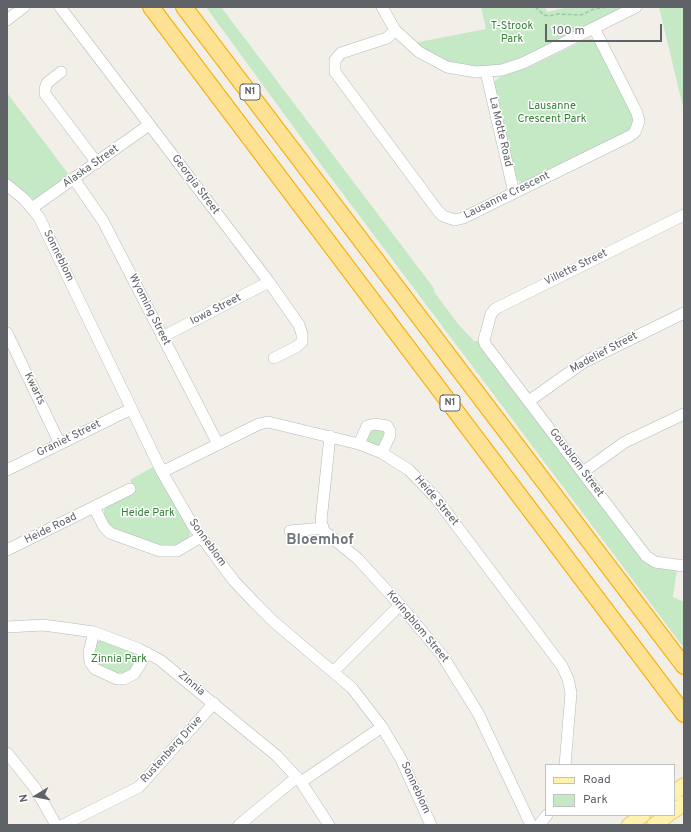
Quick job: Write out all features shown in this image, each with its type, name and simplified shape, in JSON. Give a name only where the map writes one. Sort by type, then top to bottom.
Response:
[{"type":"highway","points":[[143,7],[216,92]]},
{"type":"highway","name":"N1","points":[[151,7],[684,714]]},
{"type":"highway","name":"N1","points":[[184,7],[684,666]]},
{"type":"highway","points":[[197,7],[291,137],[315,178]]},
{"type":"main road","points":[[675,792],[684,785]]},
{"type":"main road","points":[[675,810],[684,803]]},
{"type":"main road","points":[[630,825],[642,816]]},
{"type":"main road","points":[[654,825],[667,816]]},
{"type":"street","points":[[7,20],[24,7]]},
{"type":"street","name":"Georgia Street","points":[[60,7],[269,282],[299,325],[303,338],[302,342],[296,347],[274,358]]},
{"type":"street","points":[[382,7],[395,30],[419,52],[437,63],[461,70],[486,72],[502,70],[523,63],[636,7]]},
{"type":"street","name":"Lausanne Crescent","points":[[395,30],[387,38],[341,53],[335,60],[335,72],[443,216],[450,219],[459,220],[630,136],[637,128],[639,121],[636,113],[594,28]]},
{"type":"street","points":[[61,72],[46,85],[45,94],[97,162]]},
{"type":"street","name":"La Motte Road","points":[[486,72],[514,193]]},
{"type":"street","name":"Alaska Street","points":[[32,208],[150,125]]},
{"type":"street","name":"Wyoming Street","points":[[74,179],[103,221],[218,444]]},
{"type":"street","name":"Sonneblom","points":[[7,185],[32,208],[48,233],[162,472],[201,537],[234,580],[254,602],[279,626],[334,671],[352,688],[382,727],[409,772],[431,825]]},
{"type":"street","name":"Villette Street","points":[[484,337],[491,314],[495,309],[684,215]]},
{"type":"street","name":"Iowa Street","points":[[162,337],[269,282]]},
{"type":"street","name":"Madelief Street","points":[[529,401],[584,362],[684,313]]},
{"type":"street","name":"Kwarts","points":[[7,334],[60,444]]},
{"type":"street","name":"Gousblom Street","points":[[484,337],[485,344],[649,559],[656,562],[684,566]]},
{"type":"street","name":"Graniet Street","points":[[7,470],[131,409]]},
{"type":"street","points":[[583,472],[625,442],[684,414]]},
{"type":"street","name":"Heide Street","points":[[162,472],[259,424],[268,422],[359,444],[382,454],[409,470],[435,497],[560,662],[568,679],[572,693],[565,764]]},
{"type":"street","points":[[359,444],[367,426],[375,424],[387,426],[390,431],[390,435],[382,454]]},
{"type":"street","points":[[290,531],[323,528],[321,521],[330,436]]},
{"type":"street","name":"Heide Road","points":[[7,550],[130,489]]},
{"type":"street","points":[[94,507],[104,527],[110,533],[160,551],[177,551],[201,537]]},
{"type":"street","name":"Koringblom Street","points":[[323,528],[326,534],[358,559],[400,605],[442,655],[478,713],[531,825]]},
{"type":"street","points":[[334,671],[400,605]]},
{"type":"street","name":"Zinnia","points":[[7,627],[48,625],[94,632],[109,636],[147,653],[168,665],[278,756],[299,780],[329,825]]},
{"type":"street","points":[[94,632],[89,652],[90,662],[95,669],[116,679],[124,679],[134,674],[147,653]]},
{"type":"street","name":"Rustenberg Drive","points":[[63,825],[139,787],[214,704]]},
{"type":"street","points":[[239,825],[299,780],[382,727]]},
{"type":"street","points":[[7,753],[35,788],[56,825]]},
{"type":"street","points":[[540,825],[546,816]]},
{"type":"path","points":[[535,7],[544,15],[549,16],[558,14],[581,15],[594,9],[608,7]]},
{"type":"green space","points":[[206,7],[221,7],[433,287],[435,293],[458,324],[474,341],[481,341],[642,558],[677,569],[673,597],[684,602],[684,648],[319,162]]},
{"type":"green space","name":"T-Strook Park","points":[[481,7],[545,7],[547,12],[569,7],[627,7],[529,56],[499,66],[479,67],[459,65],[441,60],[414,43],[486,29]]},
{"type":"green space","points":[[659,7],[681,7],[684,10],[684,111]]},
{"type":"green space","name":"Lausanne Crescent Park","points":[[591,39],[596,42],[634,118],[630,131],[523,183],[520,182],[515,178],[494,83],[501,76],[527,68],[585,40]]},
{"type":"green space","points":[[7,93],[70,176],[35,201],[7,180]]},
{"type":"green space","points":[[372,429],[384,430],[386,433],[378,446],[368,442],[367,438]]},
{"type":"green space","name":"Heide Park","points":[[153,467],[189,528],[190,535],[184,544],[168,548],[109,527],[104,516],[104,510],[108,505],[135,491],[130,480]]},
{"type":"green space","name":"Zinnia Park","points":[[100,640],[137,653],[139,658],[133,670],[122,675],[97,666],[93,656],[96,643]]},
{"type":"district","name":"Bloemhof","points":[[320,541]]}]
